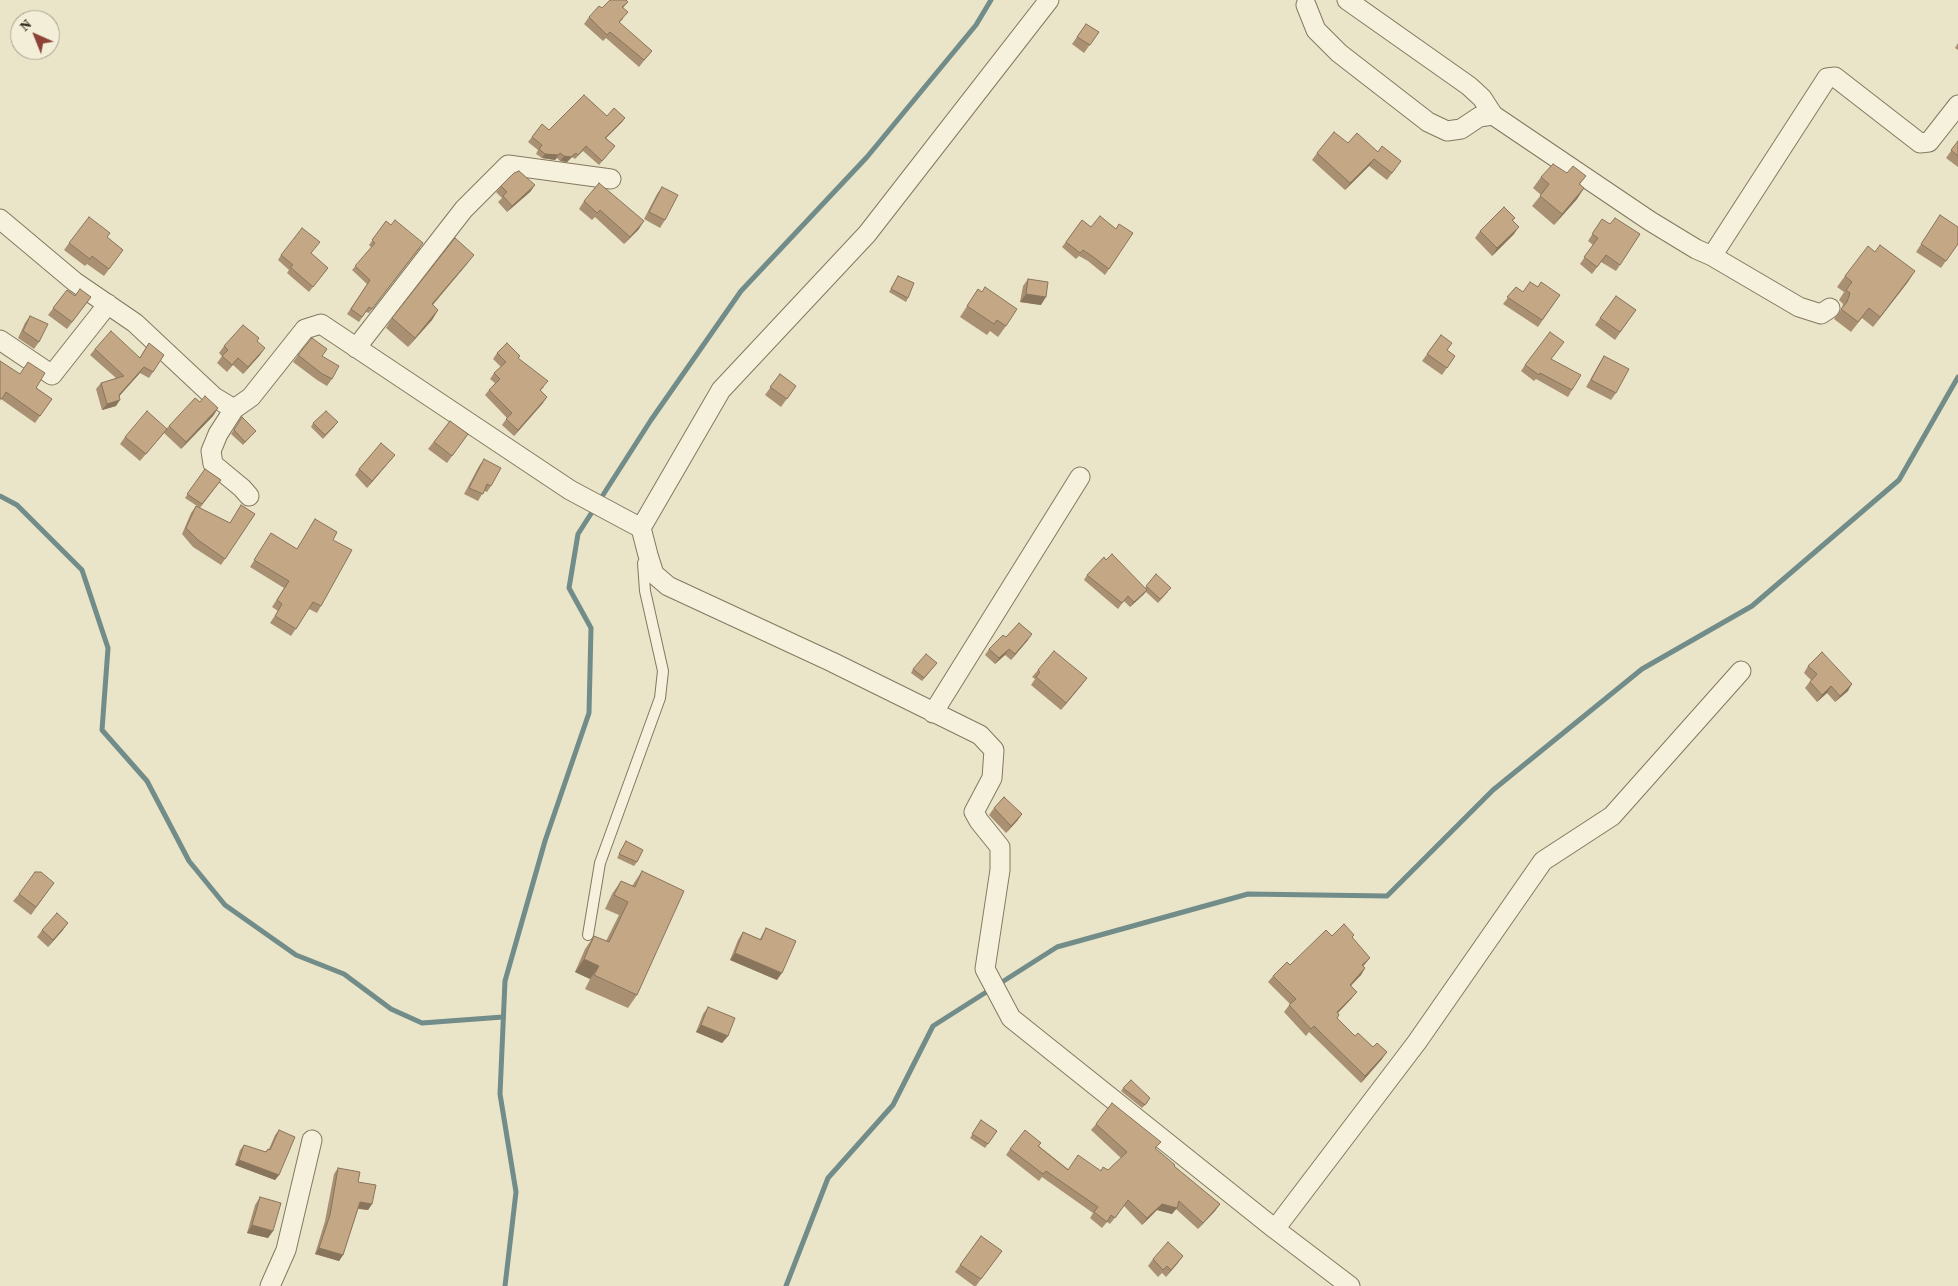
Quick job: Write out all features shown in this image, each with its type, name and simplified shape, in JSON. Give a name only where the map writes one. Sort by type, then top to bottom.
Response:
[{"type":"street","points":[[1049,0],[867,234],[721,390],[641,528],[654,574],[668,586],[832,662],[980,736],[994,750],[992,778],[974,812],[1000,847],[1000,870],[985,969],[1011,1018],[1275,1229],[1350,1286]]},
{"type":"street","points":[[1347,0],[1469,86],[1482,98],[1493,115],[1650,221],[1799,307],[1820,314],[1830,308]]},
{"type":"street","points":[[1307,2],[1316,30],[1340,53],[1428,122],[1447,131],[1460,129],[1479,117],[1493,115]]},
{"type":"street","points":[[1712,256],[1827,78],[1836,77],[1920,142],[1929,142],[1958,105]]},
{"type":"street","points":[[356,348],[464,209],[508,165],[611,179]]},
{"type":"street","points":[[0,219],[75,282],[135,323],[214,397],[234,409]]},
{"type":"street","points":[[0,340],[52,375],[108,304]]},
{"type":"street","points":[[249,496],[213,464],[210,451],[234,409],[251,397],[305,329],[321,324],[570,490],[641,528]]},
{"type":"street","points":[[933,713],[1080,477]]},
{"type":"street","points":[[1275,1229],[1417,1042],[1543,861],[1612,816],[1741,671]]},
{"type":"street","points":[[270,1286],[286,1250],[312,1140]]},
{"type":"lane","points":[[588,935],[600,863],[660,698],[664,672],[645,591],[643,563],[648,555]]},
{"type":"building","points":[[610,0],[626,0],[628,2],[622,7],[628,12],[619,22],[652,51],[644,60],[610,32],[607,35],[589,17],[599,6],[602,8]]},
{"type":"building","points":[[1086,24],[1099,32],[1090,45],[1077,37]]},
{"type":"building","points":[[584,95],[607,116],[614,108],[625,118],[605,138],[615,146],[602,161],[586,146],[578,155],[576,153],[571,157],[560,153],[558,155],[545,154],[539,149],[542,145],[532,137],[542,124],[549,130]]},
{"type":"building","points":[[1334,132],[1348,143],[1357,133],[1378,152],[1382,146],[1401,161],[1392,173],[1374,159],[1350,183],[1317,153]]},
{"type":"building","points":[[1958,141],[1958,156],[1951,150]]},
{"type":"building","points":[[1553,164],[1567,173],[1573,166],[1586,176],[1579,184],[1584,188],[1562,214],[1540,196],[1549,184],[1541,177]]},
{"type":"building","points":[[519,171],[535,185],[512,206],[503,196],[507,192],[501,186],[514,173]]},
{"type":"building","points":[[599,183],[644,221],[630,237],[600,210],[597,213],[584,201]]},
{"type":"building","points":[[662,187],[678,195],[665,220],[649,212]]},
{"type":"building","points":[[1504,207],[1515,218],[1512,220],[1519,227],[1497,248],[1480,231]]},
{"type":"building","points":[[1940,215],[1958,227],[1958,244],[1946,261],[1921,244]]},
{"type":"building","points":[[1100,216],[1116,229],[1119,224],[1133,233],[1109,269],[1083,250],[1080,253],[1066,242],[1082,220],[1091,227]]},
{"type":"building","points":[[89,217],[110,233],[107,237],[123,250],[109,269],[92,256],[90,259],[69,243]]},
{"type":"building","points":[[1615,218],[1640,234],[1620,265],[1606,255],[1597,267],[1584,257],[1598,238],[1592,234],[1602,219],[1610,224]]},
{"type":"building","points":[[395,220],[423,243],[372,309],[369,307],[362,317],[351,309],[370,280],[355,266],[375,243],[372,240],[386,221],[391,225]]},
{"type":"building","points":[[302,228],[320,242],[311,253],[328,268],[313,287],[290,267],[293,265],[281,255]]},
{"type":"building","points":[[455,238],[474,255],[432,304],[438,310],[415,338],[392,318]]},
{"type":"building","points":[[1880,245],[1915,271],[1880,317],[1869,308],[1858,322],[1841,309],[1847,302],[1850,293],[1846,290],[1852,282],[1845,276],[1868,246],[1875,252]]},
{"type":"building","points":[[898,276],[914,283],[908,298],[891,289]]},
{"type":"building","points":[[1028,279],[1048,282],[1046,297],[1026,294]]},
{"type":"building","points":[[1530,282],[1538,287],[1541,282],[1560,295],[1542,320],[1507,297],[1516,287],[1523,292]]},
{"type":"building","points":[[985,287],[1017,309],[1006,326],[997,320],[994,324],[967,306],[978,289],[982,292]]},
{"type":"building","points":[[80,289],[91,297],[72,322],[53,308],[67,290],[75,296]]},
{"type":"building","points":[[1616,296],[1636,310],[1620,332],[1600,318]]},
{"type":"building","points":[[30,316],[48,324],[39,342],[23,331]]},
{"type":"building","points":[[243,325],[259,338],[257,341],[265,348],[248,367],[238,358],[232,365],[222,356],[228,350],[224,346]]},
{"type":"building","points":[[111,331],[140,358],[149,343],[164,355],[153,372],[144,367],[119,395],[120,400],[107,404],[101,383],[124,376],[95,349]]},
{"type":"building","points":[[1550,332],[1564,342],[1551,359],[1581,375],[1572,390],[1540,373],[1539,375],[1525,365]]},
{"type":"building","points":[[1441,335],[1452,343],[1447,350],[1455,356],[1447,368],[1427,354]]},
{"type":"building","points":[[312,338],[327,349],[322,356],[339,366],[332,379],[298,355]]},
{"type":"building","points":[[507,343],[520,356],[518,358],[548,381],[540,390],[547,397],[518,430],[506,419],[512,413],[489,390],[500,379],[494,373],[506,362],[497,353]]},
{"type":"building","points":[[1604,356],[1629,369],[1616,393],[1591,380]]},
{"type":"building","points":[[0,361],[20,374],[28,362],[45,373],[36,388],[52,399],[40,416],[6,392],[2,399],[0,398]]},
{"type":"building","points":[[780,374],[796,386],[787,399],[770,387]]},
{"type":"building","points":[[205,396],[218,408],[186,442],[169,426],[195,398],[200,402]]},
{"type":"building","points":[[147,411],[167,429],[146,454],[125,437]]},
{"type":"building","points":[[326,411],[338,422],[325,435],[313,423]]},
{"type":"building","points":[[242,417],[256,431],[245,442],[234,430]]},
{"type":"building","points":[[450,421],[468,434],[452,456],[434,442]]},
{"type":"building","points":[[381,443],[395,455],[372,481],[359,469]]},
{"type":"building","points":[[484,459],[501,468],[491,486],[487,484],[483,494],[469,488]]},
{"type":"building","points":[[205,469],[221,480],[202,504],[187,494]]},
{"type":"building","points":[[241,505],[255,514],[225,559],[198,540],[186,528],[196,506],[230,523]]},
{"type":"building","points":[[315,519],[337,532],[333,540],[352,550],[321,606],[313,602],[296,629],[275,616],[282,604],[277,600],[289,581],[254,560],[271,533],[297,549]]},
{"type":"building","points":[[1112,554],[1147,590],[1134,602],[1128,596],[1122,603],[1087,575],[1104,557],[1106,560]]},
{"type":"building","points":[[1156,574],[1171,588],[1160,599],[1146,586]]},
{"type":"building","points":[[1019,623],[1032,634],[1015,654],[1009,649],[999,658],[989,649],[1003,635],[1006,637]]},
{"type":"building","points":[[1054,651],[1087,678],[1066,703],[1036,677],[1040,672],[1038,670]]},
{"type":"building","points":[[1822,652],[1852,684],[1840,696],[1831,686],[1822,695],[1810,682],[1817,674],[1808,666]]},
{"type":"building","points":[[926,654],[937,663],[924,678],[913,669]]},
{"type":"building","points":[[1004,797],[1022,814],[1011,826],[994,808]]},
{"type":"building","points":[[626,841],[643,850],[637,862],[619,854]]},
{"type":"building","points":[[642,871],[684,891],[637,995],[594,975],[599,966],[584,959],[594,936],[609,942],[628,902],[614,895],[621,881],[635,887]]},
{"type":"building","points":[[35,872],[41,872],[54,883],[36,907],[19,894]]},
{"type":"building","points":[[57,913],[68,923],[53,940],[42,930]]},
{"type":"building","points":[[1344,924],[1354,935],[1352,937],[1370,958],[1362,965],[1365,968],[1350,985],[1357,992],[1337,1012],[1339,1015],[1337,1018],[1355,1036],[1358,1033],[1373,1047],[1377,1043],[1387,1052],[1365,1076],[1314,1026],[1311,1029],[1289,1005],[1296,999],[1273,976],[1287,962],[1290,965],[1326,930],[1332,936]]},
{"type":"building","points":[[766,928],[796,941],[782,973],[735,953],[743,932],[761,940]]},
{"type":"building","points":[[708,1007],[735,1018],[728,1036],[701,1025]]},
{"type":"building","points":[[1131,1080],[1150,1098],[1145,1105],[1123,1088]]},
{"type":"building","points":[[1112,1103],[1161,1142],[1155,1148],[1220,1204],[1203,1223],[1179,1201],[1177,1208],[1162,1204],[1147,1218],[1128,1200],[1115,1218],[1111,1215],[1107,1222],[1094,1212],[1098,1207],[1046,1171],[1043,1174],[1010,1149],[1025,1130],[1041,1143],[1038,1146],[1068,1170],[1078,1155],[1101,1171],[1103,1167],[1108,1170],[1127,1152],[1096,1124]]},
{"type":"building","points":[[981,1120],[997,1131],[988,1144],[972,1134]]},
{"type":"building","points":[[279,1130],[295,1137],[279,1175],[239,1160],[244,1145],[266,1152],[268,1149],[270,1150]]},
{"type":"building","points":[[338,1168],[360,1172],[358,1182],[376,1185],[372,1204],[360,1202],[343,1255],[319,1248],[330,1215]]},
{"type":"building","points":[[260,1197],[281,1203],[273,1231],[252,1225]]},
{"type":"building","points":[[981,1236],[1002,1251],[981,1279],[960,1265]]},
{"type":"building","points":[[1168,1242],[1183,1256],[1171,1270],[1167,1266],[1163,1270],[1153,1259]]},
{"type":"waterway","points":[[505,1286],[516,1192],[500,1094],[505,981],[545,841],[589,713],[591,628],[569,588],[578,534],[651,420],[741,291],[867,157],[976,25],[991,0]]},
{"type":"waterway","points":[[786,1286],[828,1178],[893,1105],[933,1026],[1057,947],[1248,894],[1387,896],[1493,790],[1642,669],[1752,606],[1899,480],[1958,377]]},
{"type":"waterway","points":[[0,496],[17,505],[82,570],[108,648],[102,730],[147,781],[189,861],[225,905],[296,955],[344,974],[391,1009],[422,1023],[503,1017]]}]
